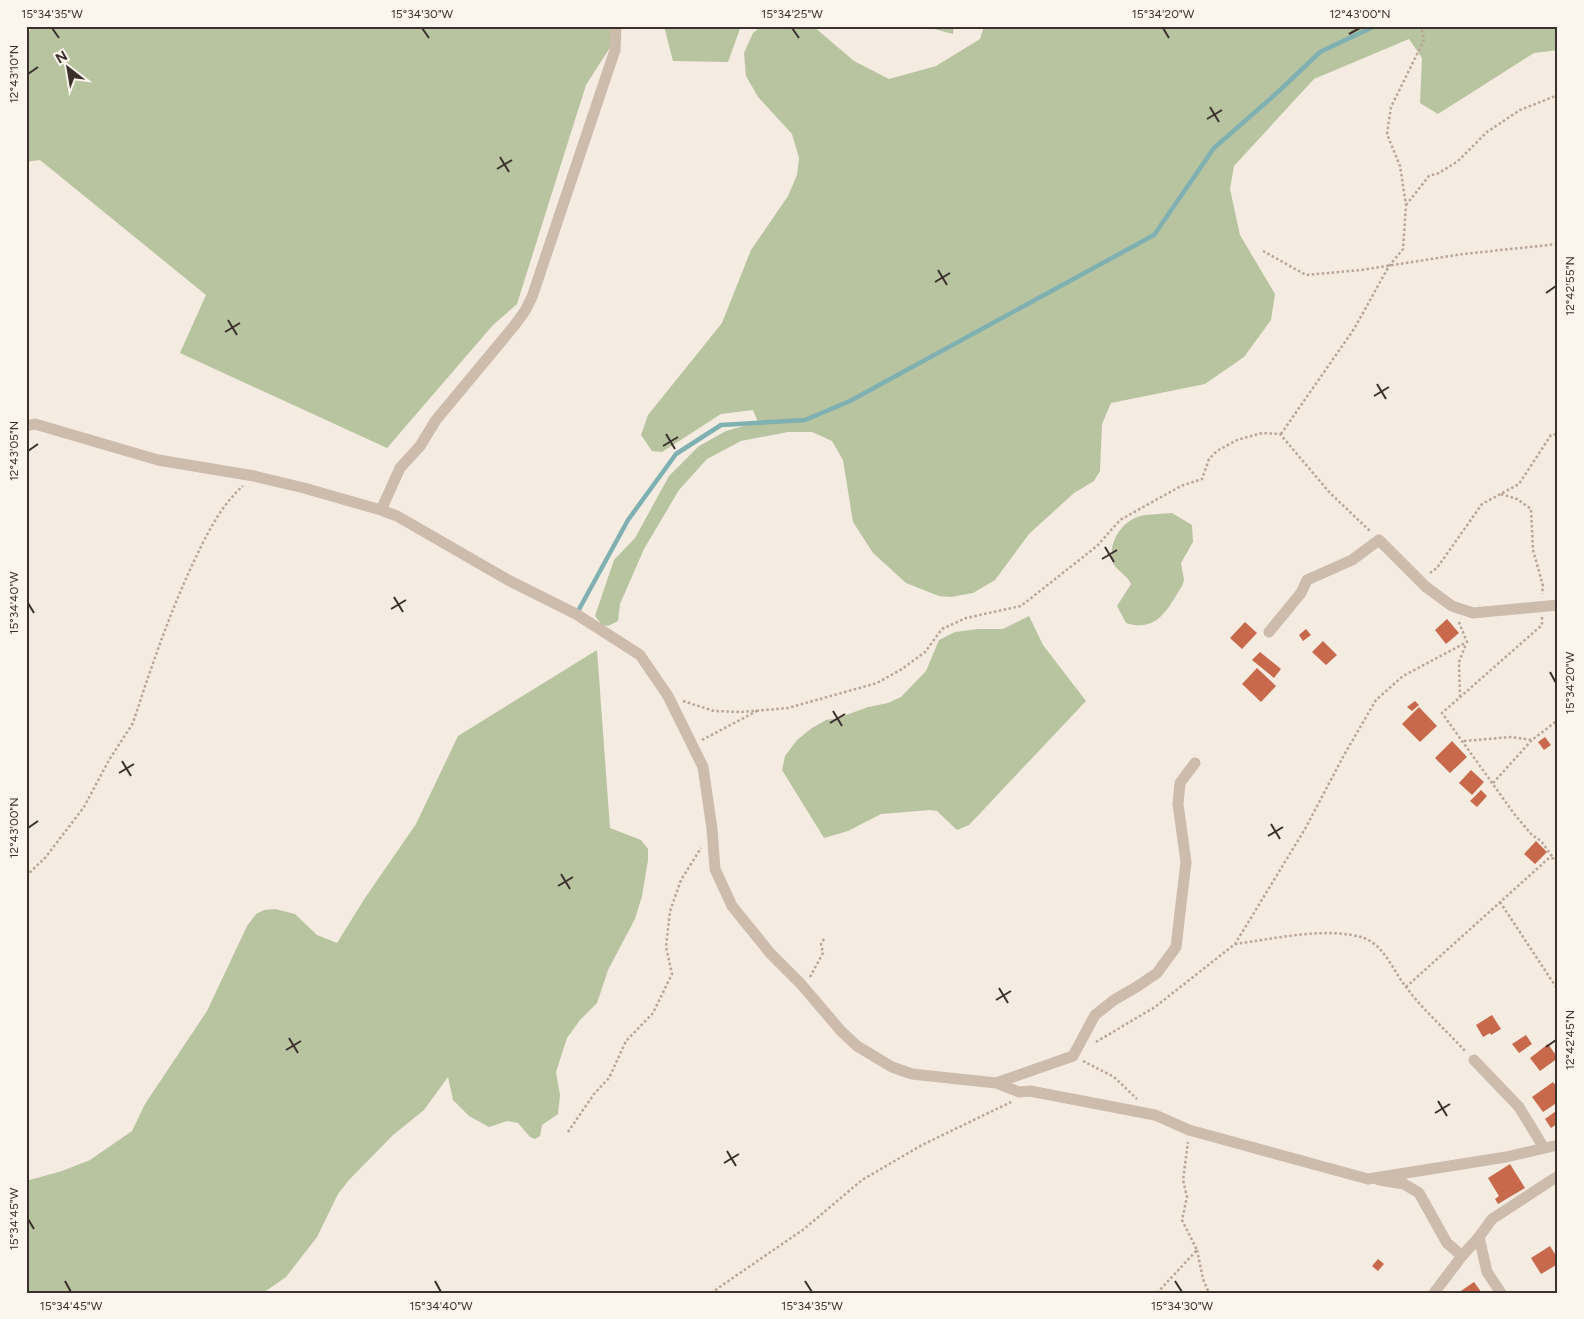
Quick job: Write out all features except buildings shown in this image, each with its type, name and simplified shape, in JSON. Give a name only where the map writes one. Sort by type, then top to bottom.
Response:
[{"type":"street","points":[[381,510],[400,468],[420,446],[436,420],[514,326],[532,297],[615,50],[616,26]]},
{"type":"street","points":[[26,414],[31,425],[158,460],[254,476],[381,510],[396,516],[508,580],[576,614],[640,656],[668,696],[703,767],[712,829],[715,869],[732,906],[770,953],[800,983],[841,1031],[857,1046],[892,1067],[912,1074],[996,1083],[1020,1092],[1030,1091],[1155,1115],[1189,1130],[1368,1178],[1404,1184],[1419,1193],[1447,1243],[1462,1256]]},
{"type":"street","points":[[1269,632],[1301,592],[1307,580],[1352,560],[1379,540],[1426,587],[1452,606],[1473,613],[1558,605]]},
{"type":"street","points":[[996,1083],[1073,1056],[1095,1015],[1114,1000],[1157,973],[1176,947],[1186,862],[1178,804],[1180,783],[1196,763]]},
{"type":"street","points":[[1474,1060],[1519,1107],[1544,1148]]},
{"type":"street","points":[[1368,1178],[1506,1157],[1558,1145]]},
{"type":"street","points":[[1434,1293],[1492,1219],[1558,1176]]},
{"type":"street","points":[[1479,1237],[1480,1250],[1487,1272],[1502,1293]]},
{"type":"path","points":[[1280,434],[1354,330],[1389,266],[1403,249],[1406,205],[1400,166],[1387,134],[1391,107],[1424,40],[1421,26]]},
{"type":"path","points":[[1406,205],[1429,176],[1439,173],[1458,162],[1487,132],[1520,110],[1558,95]]},
{"type":"path","points":[[1263,251],[1306,275],[1361,270],[1463,254],[1558,244]]},
{"type":"path","points":[[668,696],[714,711],[758,711],[788,708],[877,682],[902,669],[925,652],[942,629],[966,618],[1021,606],[1097,546],[1120,520],[1181,486],[1202,479],[1209,459],[1217,452],[1237,440],[1262,433],[1280,434],[1330,493],[1379,540]]},
{"type":"path","points":[[1426,587],[1430,572],[1437,568],[1482,504],[1519,484],[1552,435],[1558,434]]},
{"type":"path","points":[[26,876],[45,858],[84,807],[109,760],[129,732],[176,599],[201,546],[234,494],[254,476]]},
{"type":"path","points":[[1501,494],[1516,498],[1531,510],[1533,550],[1543,586],[1542,625],[1442,713],[1494,783],[1515,815],[1532,835],[1541,840],[1556,859]]},
{"type":"path","points":[[1452,606],[1467,642],[1459,662],[1460,698]]},
{"type":"path","points":[[1073,1056],[1155,1007],[1235,944],[1305,828],[1376,700],[1403,676],[1467,642]]},
{"type":"path","points":[[691,744],[708,738],[758,711]]},
{"type":"path","points":[[1494,783],[1532,740],[1558,720]]},
{"type":"path","points":[[1463,742],[1511,737],[1532,740]]},
{"type":"path","points":[[568,1132],[594,1094],[609,1078],[626,1041],[653,1013],[672,974],[666,946],[670,911],[681,880],[712,829]]},
{"type":"path","points":[[1406,988],[1549,858],[1556,859]]},
{"type":"path","points":[[1500,902],[1558,990]]},
{"type":"path","points":[[1235,944],[1340,933],[1366,939],[1383,953],[1406,988],[1474,1060]]},
{"type":"path","points":[[800,983],[810,977],[823,953],[821,944],[824,939]]},
{"type":"path","points":[[1073,1056],[1114,1077],[1155,1115]]},
{"type":"path","points":[[711,1293],[804,1229],[862,1180],[922,1145],[1014,1100],[1020,1092]]},
{"type":"path","points":[[1189,1130],[1184,1180],[1187,1197],[1182,1220],[1197,1250],[1203,1279],[1209,1293]]},
{"type":"path","points":[[1157,1293],[1197,1250]]},
{"type":"green space","points":[[32,26],[612,26],[611,46],[586,85],[517,304],[493,325],[387,448],[180,353],[206,295],[40,160],[26,162],[26,38]]},
{"type":"green space","points":[[664,26],[741,26],[728,62],[673,61]]},
{"type":"green space","points":[[762,26],[813,26],[854,61],[889,79],[936,66],[980,39],[984,26],[1558,26],[1558,50],[1534,53],[1438,114],[1420,103],[1422,58],[1409,39],[1314,79],[1234,166],[1230,189],[1240,235],[1275,294],[1271,320],[1244,357],[1205,384],[1111,403],[1102,424],[1100,471],[1094,481],[1074,493],[1029,534],[995,580],[973,593],[951,597],[939,596],[906,583],[873,553],[853,522],[843,460],[832,441],[812,432],[788,432],[741,441],[707,459],[679,490],[644,549],[620,604],[618,621],[608,626],[602,625],[595,616],[614,560],[635,538],[669,476],[699,446],[726,431],[758,422],[753,410],[721,414],[662,452],[652,451],[641,435],[648,415],[722,323],[751,250],[788,196],[797,175],[799,158],[792,134],[758,97],[746,76],[744,53],[753,33]]},
{"type":"green space","points":[[923,26],[954,26],[953,34]]},
{"type":"green space","points":[[1172,513],[1192,525],[1193,542],[1181,563],[1184,580],[1182,586],[1167,610],[1154,621],[1146,625],[1126,623],[1117,606],[1131,584],[1127,577],[1115,567],[1112,560],[1113,545],[1116,537],[1125,525],[1137,517]]},
{"type":"green space","points":[[1029,616],[1043,645],[1086,701],[969,825],[957,830],[937,811],[930,810],[881,814],[848,831],[824,838],[782,770],[785,756],[797,740],[826,720],[888,703],[901,697],[926,671],[939,640],[955,632],[978,629],[1003,629]]},
{"type":"green space","points":[[597,650],[610,828],[641,840],[648,849],[648,860],[642,896],[635,919],[608,970],[597,1003],[580,1020],[567,1038],[556,1072],[560,1095],[558,1114],[542,1125],[540,1136],[535,1139],[530,1137],[518,1123],[507,1121],[489,1127],[469,1116],[453,1100],[448,1077],[424,1110],[393,1135],[349,1180],[338,1194],[317,1237],[286,1277],[263,1293],[26,1293],[26,1181],[62,1171],[90,1160],[132,1131],[145,1104],[207,1011],[247,926],[256,914],[264,910],[275,909],[295,914],[317,935],[337,943],[365,898],[416,824],[458,736]]},
{"type":"waterway","points":[[577,613],[628,520],[676,454],[721,425],[805,420],[850,401],[1154,235],[1214,148],[1320,52],[1375,26]]}]
